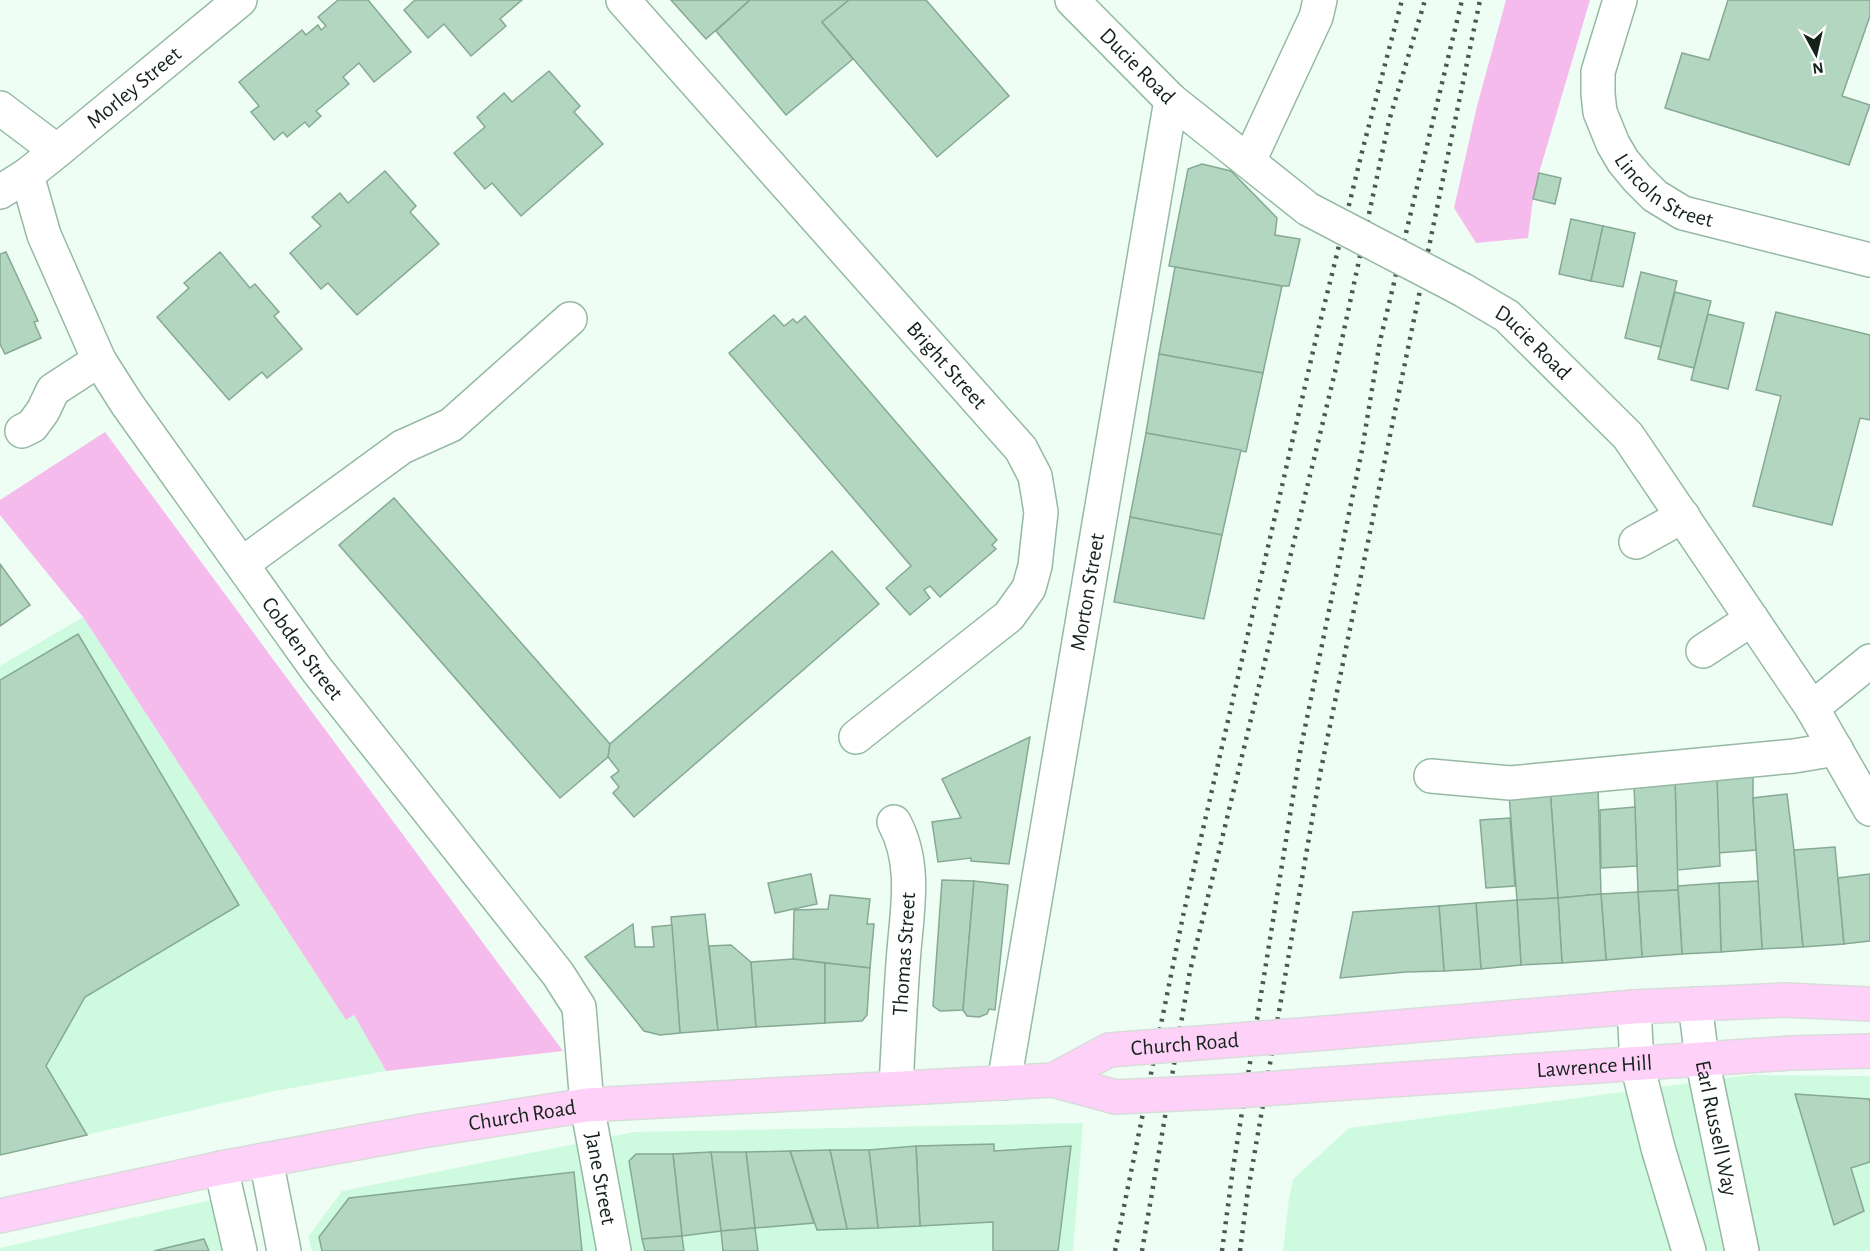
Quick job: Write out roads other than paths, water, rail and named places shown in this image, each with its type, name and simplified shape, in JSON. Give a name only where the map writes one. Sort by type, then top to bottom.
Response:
[{"type":"main road","points":[[1634,1007],[1785,1000],[1870,1004]]},
{"type":"main road","name":"Church Road","points":[[1053,1080],[1109,1050],[1634,1007]]},
{"type":"main road","name":"Lawrence Hill","points":[[1317,1085],[1814,1052],[1870,1051]]},
{"type":"main road","name":"Church Road","points":[[0,1216],[221,1168],[422,1131],[586,1105],[1053,1080],[1116,1097],[1317,1085]]},
{"type":"street","name":"Morley Street","points":[[0,192],[27,175],[57,151],[240,0]]},
{"type":"street","name":"Bright Street","points":[[623,0],[1020,448],[1035,476],[1041,512],[1035,566],[1029,588],[1009,616],[856,737]]},
{"type":"street","name":"Ducie Road","points":[[1072,0],[1172,100],[1308,209],[1507,316],[1628,436],[1812,708],[1870,809]]},
{"type":"street","points":[[1249,160],[1316,17],[1320,0]]},
{"type":"street","name":"Lincoln Street","points":[[1620,0],[1598,72],[1598,94],[1600,112],[1613,144],[1637,178],[1655,196],[1683,213],[1870,260]]},
{"type":"street","name":"Morton Street","points":[[1004,1083],[1172,100]]},
{"type":"street","points":[[0,108],[57,151]]},
{"type":"street","name":"Cobden Street","points":[[27,175],[44,235],[99,360],[127,404],[317,670],[558,974],[579,1007],[586,1105]]},
{"type":"street","points":[[242,564],[402,447],[451,425],[570,319]]},
{"type":"street","points":[[22,431],[32,426],[43,411],[53,390],[99,360]]},
{"type":"street","points":[[1636,542],[1683,516]]},
{"type":"street","points":[[1702,651],[1752,619]]},
{"type":"street","points":[[1812,708],[1870,661]]},
{"type":"street","points":[[1431,776],[1510,783],[1794,756],[1836,749]]},
{"type":"street","name":"Thomas Street","points":[[894,822],[906,853],[910,881],[896,1088]]},
{"type":"street","name":"Earl Russell Way","points":[[1695,1004],[1702,1059],[1742,1251]]},
{"type":"street","points":[[1634,1007],[1637,1064],[1658,1148],[1689,1251]]},
{"type":"street","name":"Jane Street","points":[[586,1105],[614,1251]]},
{"type":"street","points":[[266,1160],[284,1251]]},
{"type":"street","points":[[221,1168],[240,1251]]},
{"type":"railway","points":[[1115,1251],[1183,916],[1314,347],[1402,0]]},
{"type":"railway","points":[[1142,1251],[1190,971],[1335,372],[1389,121],[1425,0]]},
{"type":"railway","points":[[1222,1251],[1233,1168],[1301,747],[1362,450],[1380,341],[1462,0]]},
{"type":"railway","points":[[1240,1251],[1247,1197],[1320,774],[1480,0]]}]
